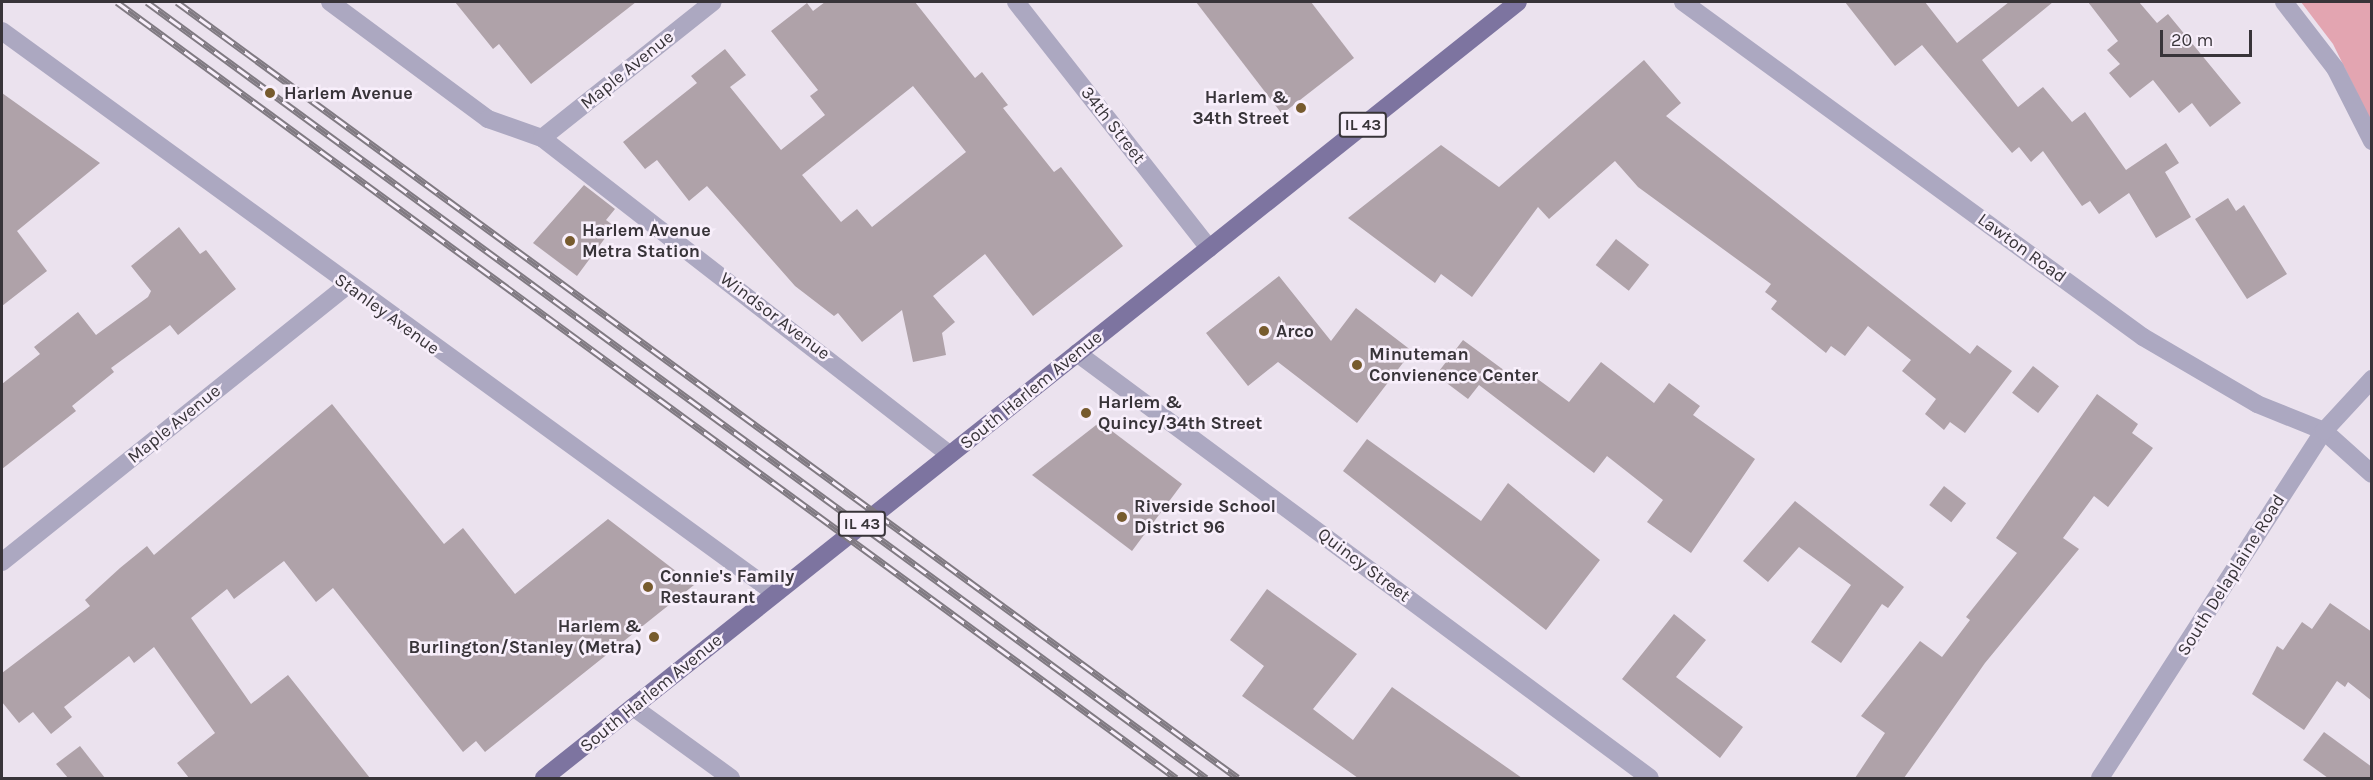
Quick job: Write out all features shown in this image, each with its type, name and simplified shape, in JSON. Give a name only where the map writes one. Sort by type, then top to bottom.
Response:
[{"type":"main road","name":"South Harlem Avenue","points":[[544,778],[1518,2]]},
{"type":"street","name":"Windsor Avenue","points":[[330,2],[488,118],[542,138],[949,454]]},
{"type":"street","name":"Maple Avenue","points":[[542,138],[713,2]]},
{"type":"street","name":"34th Street","points":[[1016,2],[1209,248]]},
{"type":"street","name":"Lawton Road","points":[[1683,2],[2143,337],[2257,404],[2324,431],[2372,474]]},
{"type":"street","points":[[2284,2],[2335,69],[2372,141]]},
{"type":"street","name":"Stanley Avenue","points":[[2,31],[347,286],[775,593]]},
{"type":"street","name":"Maple Avenue","points":[[2,562],[347,286]]},
{"type":"street","name":"Quincy Street","points":[[1077,353],[1650,778]]},
{"type":"street","name":"South Delaplaine Road","points":[[2100,778],[2324,431],[2372,379]]},
{"type":"street","points":[[633,707],[731,778]]},
{"type":"shaded area","points":[[2301,2],[2371,2],[2371,121],[2333,44]]},
{"type":"building","points":[[455,2],[636,2],[531,84],[499,44],[493,49]]},
{"type":"building","points":[[825,2],[915,2],[975,78],[982,72],[1008,105],[1003,108],[1054,172],[1061,167],[1123,246],[1033,316],[985,254],[933,296],[955,322],[942,333],[946,355],[913,362],[902,310],[862,342],[838,313],[834,316],[795,286],[707,186],[689,201],[657,160],[645,169],[623,142],[697,83],[691,76],[725,49],[746,75],[730,87],[781,150],[825,115],[810,96],[818,90],[771,31],[807,3],[813,11]],"holes":[[[913,86],[966,152],[872,227],[857,209],[841,222],[802,175]]]},
{"type":"building","points":[[1196,2],[1311,2],[1354,58],[1282,114]]},
{"type":"building","points":[[1845,2],[1925,2],[1957,43],[2009,2],[2053,2],[1982,60],[2018,107],[2043,87],[2072,122],[2085,112],[2126,170],[2166,143],[2179,163],[2165,172],[2191,217],[2156,238],[2129,193],[2099,214],[2090,201],[2082,206],[2043,151],[2031,162],[2019,147],[2012,153],[1922,45],[1895,66]]},
{"type":"building","points":[[2088,2],[2139,2],[2157,23],[2168,14],[2241,103],[2210,127],[2192,103],[2179,113],[2153,80],[2130,98],[2109,73],[2120,64],[2107,50],[2118,41]]},
{"type":"building","points":[[1644,60],[1681,103],[1666,116],[1970,354],[1977,345],[2012,371],[1965,433],[1950,422],[1944,430],[1925,414],[1936,399],[1902,371],[1911,360],[1868,326],[1845,356],[1831,346],[1826,353],[1771,309],[1777,301],[1765,292],[1771,284],[1638,187],[1615,161],[1549,219],[1538,207],[1472,297],[1441,274],[1435,283],[1348,218],[1441,145],[1499,187]]},
{"type":"building","points":[[2,93],[100,163],[17,231],[47,271],[2,306]]},
{"type":"building","name":"Harlem Avenue Metra Station","points":[[584,185],[615,209],[606,220],[614,226],[577,276],[533,243]]},
{"type":"building","points":[[2228,198],[2236,211],[2244,205],[2287,274],[2247,299],[2195,219]]},
{"type":"building","points":[[179,227],[200,254],[206,250],[236,289],[178,335],[170,325],[111,368],[114,372],[72,406],[76,411],[2,469],[2,384],[40,354],[34,347],[78,312],[96,335],[148,297],[151,291],[131,266]]},
{"type":"building","points":[[1616,239],[1649,265],[1629,291],[1596,265]]},
{"type":"building","points":[[1279,276],[1331,341],[1356,308],[1412,351],[1357,423],[1278,362],[1248,386],[1206,333]]},
{"type":"building","points":[[1463,340],[1520,382],[1528,372],[1569,402],[1601,362],[1654,403],[1669,383],[1700,406],[1693,415],[1755,459],[1691,553],[1647,522],[1663,500],[1607,456],[1594,473],[1479,385],[1468,399],[1436,375]]},
{"type":"building","points":[[2033,366],[2059,386],[2038,413],[2012,393]]},
{"type":"building","points":[[2097,394],[2138,424],[2132,433],[2153,448],[2108,507],[2094,496],[2063,538],[2079,549],[1985,663],[1904,778],[1855,778],[1885,733],[1861,716],[1920,641],[1942,657],[1970,620],[1966,617],[2017,553],[1996,538]]},
{"type":"building","points":[[332,404],[444,544],[463,528],[515,594],[608,519],[694,585],[485,752],[476,741],[463,752],[333,588],[316,602],[284,561],[234,599],[227,589],[191,618],[251,704],[288,675],[370,778],[189,778],[177,763],[215,733],[154,647],[134,663],[129,656],[64,707],[72,717],[51,734],[33,712],[19,723],[2,702],[2,673],[90,606],[85,600],[120,568],[147,546],[154,555]]},
{"type":"building","name":"Riverside School District 96","points":[[1100,422],[1182,484],[1132,551],[1032,475]]},
{"type":"building","points":[[1367,439],[1481,521],[1508,483],[1600,560],[1546,630],[1343,471]]},
{"type":"building","points":[[1944,486],[1966,503],[1951,522],[1929,505]]},
{"type":"building","points":[[1795,501],[1904,587],[1888,608],[1882,604],[1841,663],[1811,642],[1851,585],[1799,547],[1768,582],[1743,561]]},
{"type":"building","points":[[1267,589],[1357,654],[1313,709],[1353,740],[1392,687],[1522,778],[1358,778],[1242,696],[1264,666],[1230,640]]},
{"type":"building","points":[[2330,603],[2372,632],[2372,701],[2348,682],[2345,687],[2337,681],[2304,730],[2252,694],[2277,646],[2283,650],[2302,622],[2312,629]]},
{"type":"building","points":[[1674,614],[1706,640],[1676,677],[1743,727],[1720,758],[1622,679]]},
{"type":"building","points":[[2324,732],[2372,767],[2372,778],[2328,778],[2303,760]]},
{"type":"building","points":[[80,746],[105,778],[68,778],[56,764]]},
{"type":"railway","points":[[117,2],[1176,778]]},
{"type":"railway","points":[[147,2],[1206,778]]},
{"type":"railway","points":[[177,2],[1238,778]]},
{"type":"place","name":"Harlem Avenue","points":[[270,93]]},
{"type":"place","name":"Harlem & 34th Street","points":[[1301,108]]},
{"type":"place","name":"Harlem Avenue Metra Station","points":[[570,241]]},
{"type":"place","name":"Arco","points":[[1264,331]]},
{"type":"place","name":"Minuteman Convienence Center","points":[[1357,365]]},
{"type":"place","name":"Harlem & Quincy/34th Street","points":[[1086,413]]},
{"type":"place","name":"Riverside School District 96","points":[[1122,517]]},
{"type":"place","name":"Connie's Family Restaurant","points":[[648,587]]},
{"type":"place","name":"Harlem & Burlington/Stanley (Metra)","points":[[654,637]]}]
